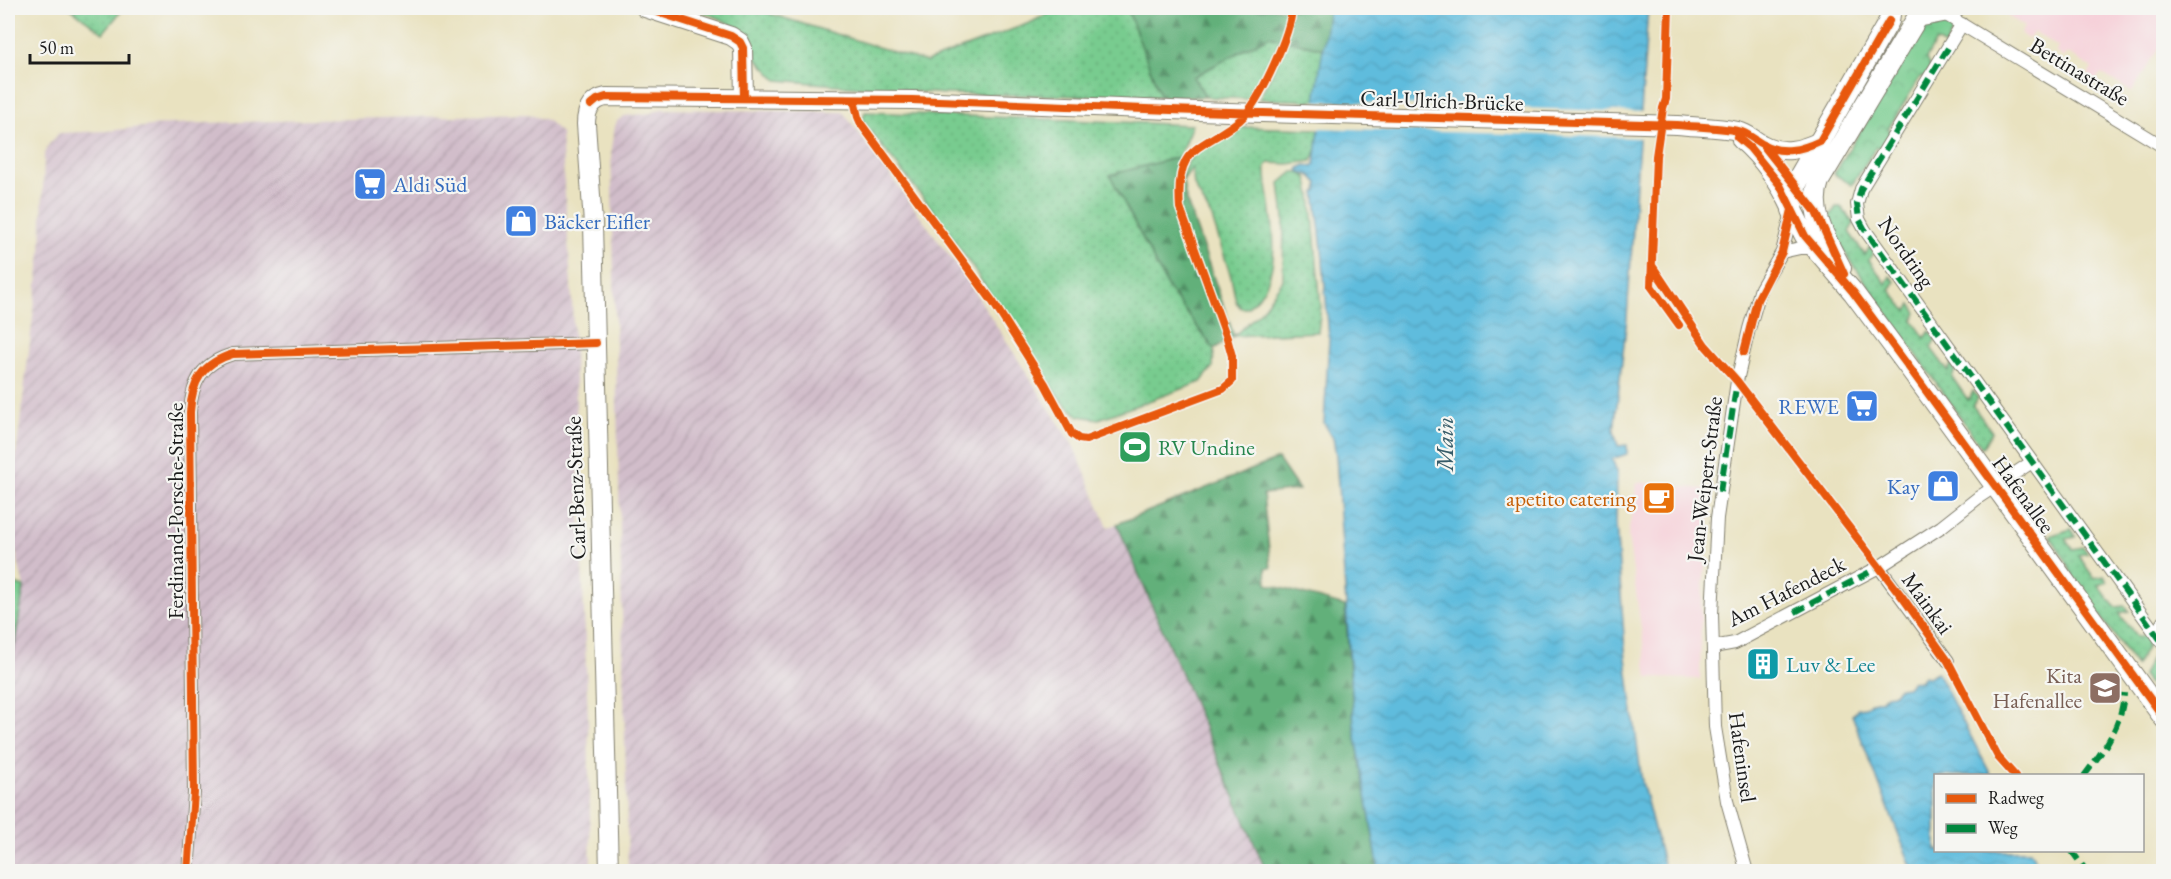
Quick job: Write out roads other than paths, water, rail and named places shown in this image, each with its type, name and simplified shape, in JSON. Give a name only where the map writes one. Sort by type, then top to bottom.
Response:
[{"type":"main road","points":[[645,8],[731,36],[740,42],[744,57],[744,98]]},
{"type":"main road","points":[[1788,185],[1820,141],[1893,12]]},
{"type":"main road","points":[[1816,212],[1814,194],[1819,181],[1939,12]]},
{"type":"main road","name":"Carl-Ulrich-Brücke","points":[[591,105],[606,97],[912,100],[1677,125],[1728,130],[1749,135],[1762,144]]},
{"type":"main road","name":"Carl-Benz-Straße","points":[[591,105],[586,124],[593,224],[609,872]]},
{"type":"main road","points":[[1728,130],[1788,185],[1792,210]]},
{"type":"main road","points":[[1762,144],[1794,150],[1820,141]]},
{"type":"main road","name":"Hafenallee","points":[[1762,144],[1788,185],[1816,212],[1853,292]]},
{"type":"main road","points":[[1788,185],[1819,181]]},
{"type":"main road","name":"Hafenallee","points":[[1792,210],[1801,230],[1814,248],[1853,292],[2163,718]]},
{"type":"street","name":"Nordring","points":[[1939,12],[1948,48],[1861,189],[1857,200],[1858,212],[1865,230],[2160,640]]},
{"type":"street","name":"Bettinastraße","points":[[1939,12],[2163,147]]},
{"type":"street","name":"Jean-Weipert-Straße","points":[[1713,647],[1712,614],[1717,518],[1737,381],[1757,300],[1782,252],[1792,210]]},
{"type":"street","points":[[1782,252],[1814,248]]},
{"type":"street","name":"Ferdinand-Porsche-Straße","points":[[188,872],[194,793],[190,412],[191,396],[204,370],[220,358],[233,354],[596,343]]},
{"type":"street","points":[[1996,486],[2032,462]]},
{"type":"street","name":"Am Hafendeck","points":[[1713,647],[1735,643],[1879,567],[1941,527],[1996,486]]},
{"type":"street","name":"Mainkai","points":[[1879,567],[1948,661]]},
{"type":"street","points":[[2160,640],[2163,620]]},
{"type":"street","name":"Hafeninsel","points":[[1713,647],[1714,720],[1719,756],[1731,821],[1747,872]]},
{"type":"water","name":"Main","points":[[1329,8],[1648,8],[1627,318],[1614,431],[1618,446],[1627,445],[1627,454],[1612,459],[1617,472],[1616,524],[1625,650],[1642,782],[1665,871],[1379,871],[1354,725],[1336,455],[1333,438],[1324,423],[1329,339],[1315,192],[1317,192],[1318,183],[1311,176],[1298,171],[1306,165],[1313,167],[1315,164],[1319,129],[1315,101]]},
{"type":"water","points":[[1937,672],[1990,774],[1934,774],[1934,852],[2031,852],[2041,871],[1913,871],[1852,715],[1858,708],[1881,700],[1899,688],[1907,687],[1911,682],[1920,681],[1924,676],[1928,677]]},
{"type":"place","name":"Aldi Süd","points":[[370,184]]},
{"type":"place","name":"Bäcker Eifler","points":[[521,221]]},
{"type":"place","name":"REWE","points":[[1862,406]]},
{"type":"place","name":"RV Undine","points":[[1135,447]]},
{"type":"place","name":"Kay","points":[[1943,486]]},
{"type":"place","name":"apetito catering","points":[[1659,498]]},
{"type":"place","name":"Luv & Lee","points":[[1763,664]]},
{"type":"place","name":"Kita Hafenallee","points":[[2105,688]]}]
